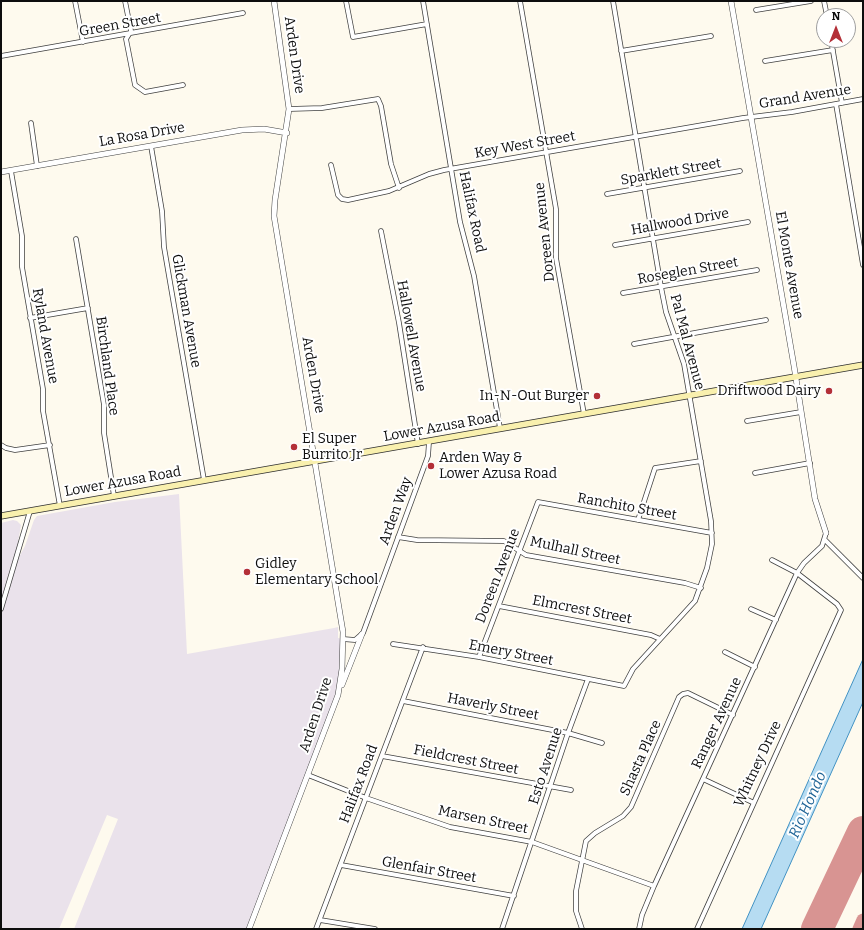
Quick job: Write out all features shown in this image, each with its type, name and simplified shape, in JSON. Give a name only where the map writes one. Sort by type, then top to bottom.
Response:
[{"type":"main road","name":"Lower Azusa Road","points":[[1,516],[863,365]]},
{"type":"street","points":[[75,1],[83,42]]},
{"type":"street","points":[[126,1],[131,31],[126,39],[133,80],[138,89],[144,92],[183,86]]},
{"type":"street","name":"Arden Drive","points":[[250,929],[338,695],[342,669],[344,632],[274,216],[276,194],[287,133],[289,109],[274,1]]},
{"type":"street","points":[[346,1],[353,37],[427,24]]},
{"type":"street","name":"Halifax Road","points":[[424,1],[460,222],[474,276],[500,428]]},
{"type":"street","name":"Doreen Avenue","points":[[520,1],[556,209],[556,258],[584,414]]},
{"type":"street","name":"Pal Mal Avenue","points":[[613,1],[661,287],[666,312],[684,364],[712,533],[710,555],[695,601],[633,669],[624,686]]},
{"type":"street","name":"El Monte Avenue","points":[[731,1],[816,499],[826,532]]},
{"type":"street","points":[[756,10],[811,1]]},
{"type":"street","name":"Green Street","points":[[1,56],[129,35],[243,13]]},
{"type":"street","points":[[621,51],[711,36]]},
{"type":"street","points":[[765,61],[833,50],[842,103]]},
{"type":"street","points":[[289,109],[322,108],[378,99],[381,106],[391,164],[399,188]]},
{"type":"street","name":"Grand Avenue","points":[[751,116],[792,112],[863,99]]},
{"type":"street","points":[[836,104],[863,264]]},
{"type":"street","name":"Key West Street","points":[[331,165],[336,190],[342,199],[389,191],[429,174],[451,168],[751,116]]},
{"type":"street","points":[[31,123],[37,166]]},
{"type":"street","name":"La Rosa Drive","points":[[1,172],[253,128],[287,133]]},
{"type":"street","name":"Glickman Avenue","points":[[151,146],[162,211],[164,247],[204,480]]},
{"type":"street","name":"Ryland Avenue","points":[[11,171],[22,236],[22,267],[43,389],[43,411],[60,506]]},
{"type":"street","name":"Sparklett Street","points":[[607,194],[740,171]]},
{"type":"street","name":"Hallwood Drive","points":[[615,245],[653,237],[748,222]]},
{"type":"street","name":"Hallowell Avenue","points":[[381,231],[400,331],[418,444]]},
{"type":"street","name":"Birchland Place","points":[[76,239],[104,405],[104,433],[114,496]]},
{"type":"street","name":"Roseglen Street","points":[[623,293],[757,270]]},
{"type":"street","points":[[30,318],[88,308]]},
{"type":"street","points":[[634,344],[766,320]]},
{"type":"street","points":[[747,421],[801,412]]},
{"type":"street","name":"Arden Way","points":[[362,634],[428,456],[429,442]]},
{"type":"street","points":[[1,445],[15,450],[50,445]]},
{"type":"street","points":[[638,520],[656,468],[701,461]]},
{"type":"street","points":[[755,473],[810,463]]},
{"type":"street","name":"Doreen Avenue","points":[[479,657],[538,502]]},
{"type":"street","name":"Ranchito Street","points":[[538,502],[712,533]]},
{"type":"street","points":[[1,609],[30,511]]},
{"type":"street","points":[[826,532],[825,540],[839,556],[863,578]]},
{"type":"street","name":"Mulhall Street","points":[[398,537],[417,540],[504,541],[526,555],[685,583],[700,588]]},
{"type":"street","name":"Ranger Avenue","points":[[639,929],[642,915],[654,886],[797,573],[804,563],[822,546],[825,540]]},
{"type":"street","points":[[772,560],[797,573]]},
{"type":"street","name":"Whitney Drive","points":[[696,929],[752,802],[841,610],[837,604],[797,573]]},
{"type":"street","name":"Elmcrest Street","points":[[499,606],[644,633],[660,640]]},
{"type":"street","points":[[751,608],[776,620]]},
{"type":"street","points":[[343,640],[355,640],[362,634]]},
{"type":"street","points":[[338,695],[362,634]]},
{"type":"street","name":"Emery Street","points":[[393,644],[423,647],[479,657],[624,686]]},
{"type":"street","name":"Halifax Road","points":[[316,929],[423,647]]},
{"type":"street","points":[[725,652],[755,667]]},
{"type":"street","name":"Esto Avenue","points":[[502,929],[568,733],[588,679]]},
{"type":"street","name":"Shasta Place","points":[[582,929],[576,911],[576,891],[581,858],[586,841],[595,833],[623,816],[631,807],[679,697],[683,694],[692,695],[733,715]]},
{"type":"street","name":"Haverly Street","points":[[403,701],[568,733],[602,743]]},
{"type":"street","name":"Fieldcrest Street","points":[[382,756],[571,790]]},
{"type":"street","name":"Marsen Street","points":[[308,775],[366,798],[450,827],[532,842],[581,858],[654,886]]},
{"type":"street","points":[[703,779],[752,802]]},
{"type":"street","name":"Glenfair Street","points":[[341,865],[514,896]]},
{"type":"street","points":[[320,920],[375,929]]},
{"type":"shaded area","points":[[179,494],[187,654],[338,627],[338,638],[343,639],[338,695],[249,929],[74,929],[118,819],[107,815],[59,929],[1,929],[1,523],[13,520],[17,521],[21,525],[14,566],[25,546],[34,520],[37,516],[115,502]]},
{"type":"water","name":"Rio Hondo","points":[[863,659],[863,702],[761,929],[742,929]]},
{"type":"taxiway","points":[[859,929],[863,920]]},
{"type":"runway","points":[[817,929],[863,832]]},
{"type":"place","name":"Driftwood Dairy","points":[[829,391]]},
{"type":"place","name":"In-N-Out Burger","points":[[597,396]]},
{"type":"place","name":"El Super Burrito Jr","points":[[294,447]]},
{"type":"place","name":"Arden Way & Lower Azusa Road","points":[[431,466]]},
{"type":"place","name":"Gidley Elementary School","points":[[247,572]]}]
